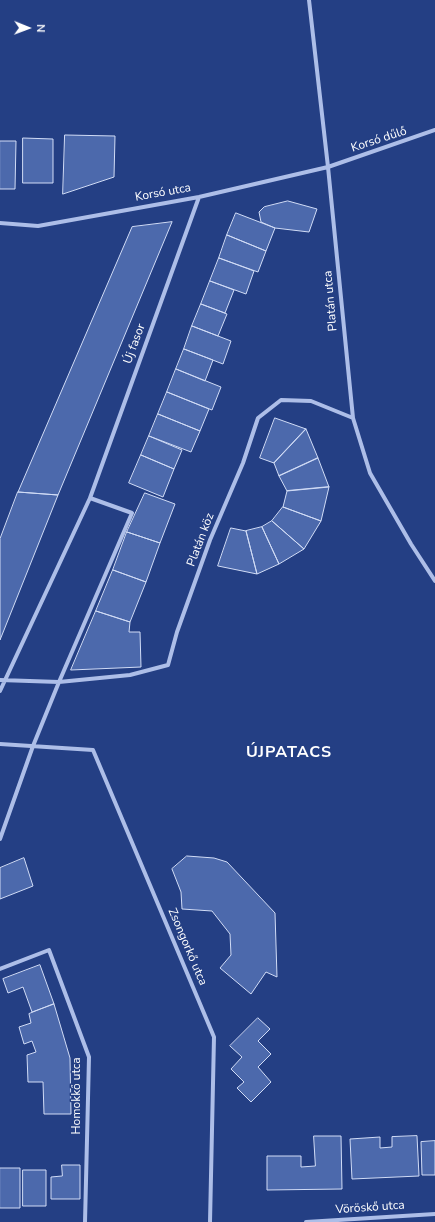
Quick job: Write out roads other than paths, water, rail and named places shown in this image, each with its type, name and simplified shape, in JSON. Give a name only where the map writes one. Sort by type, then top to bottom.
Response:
[{"type":"street","name":"Platán utca","points":[[309,0],[328,167],[353,418],[370,473],[411,544],[435,581]]},
{"type":"street","name":"Korsó dűlő","points":[[328,167],[435,130]]},
{"type":"street","name":"Korsó utca","points":[[0,223],[38,226],[199,197],[328,167]]},
{"type":"street","name":"Új fasor","points":[[0,691],[2,680],[90,498],[199,197]]},
{"type":"street","name":"Platán köz","points":[[59,682],[130,675],[168,665],[177,632],[208,547],[243,463],[258,418],[281,400],[311,401],[353,418]]},
{"type":"street","points":[[0,839],[33,746],[132,513],[90,498]]},
{"type":"street","points":[[2,680],[59,682]]},
{"type":"street","points":[[0,744],[33,746]]},
{"type":"street","name":"Zsongorkő utca","points":[[33,746],[93,750],[214,1037],[210,1222]]},
{"type":"street","name":"Homokkő utca","points":[[0,969],[49,950],[89,1057],[85,1222]]},
{"type":"street","name":"Vöröskő utca","points":[[306,1222],[435,1214]]},
{"type":"district","name":"ÚJPATACS","points":[[289,753]]}]
